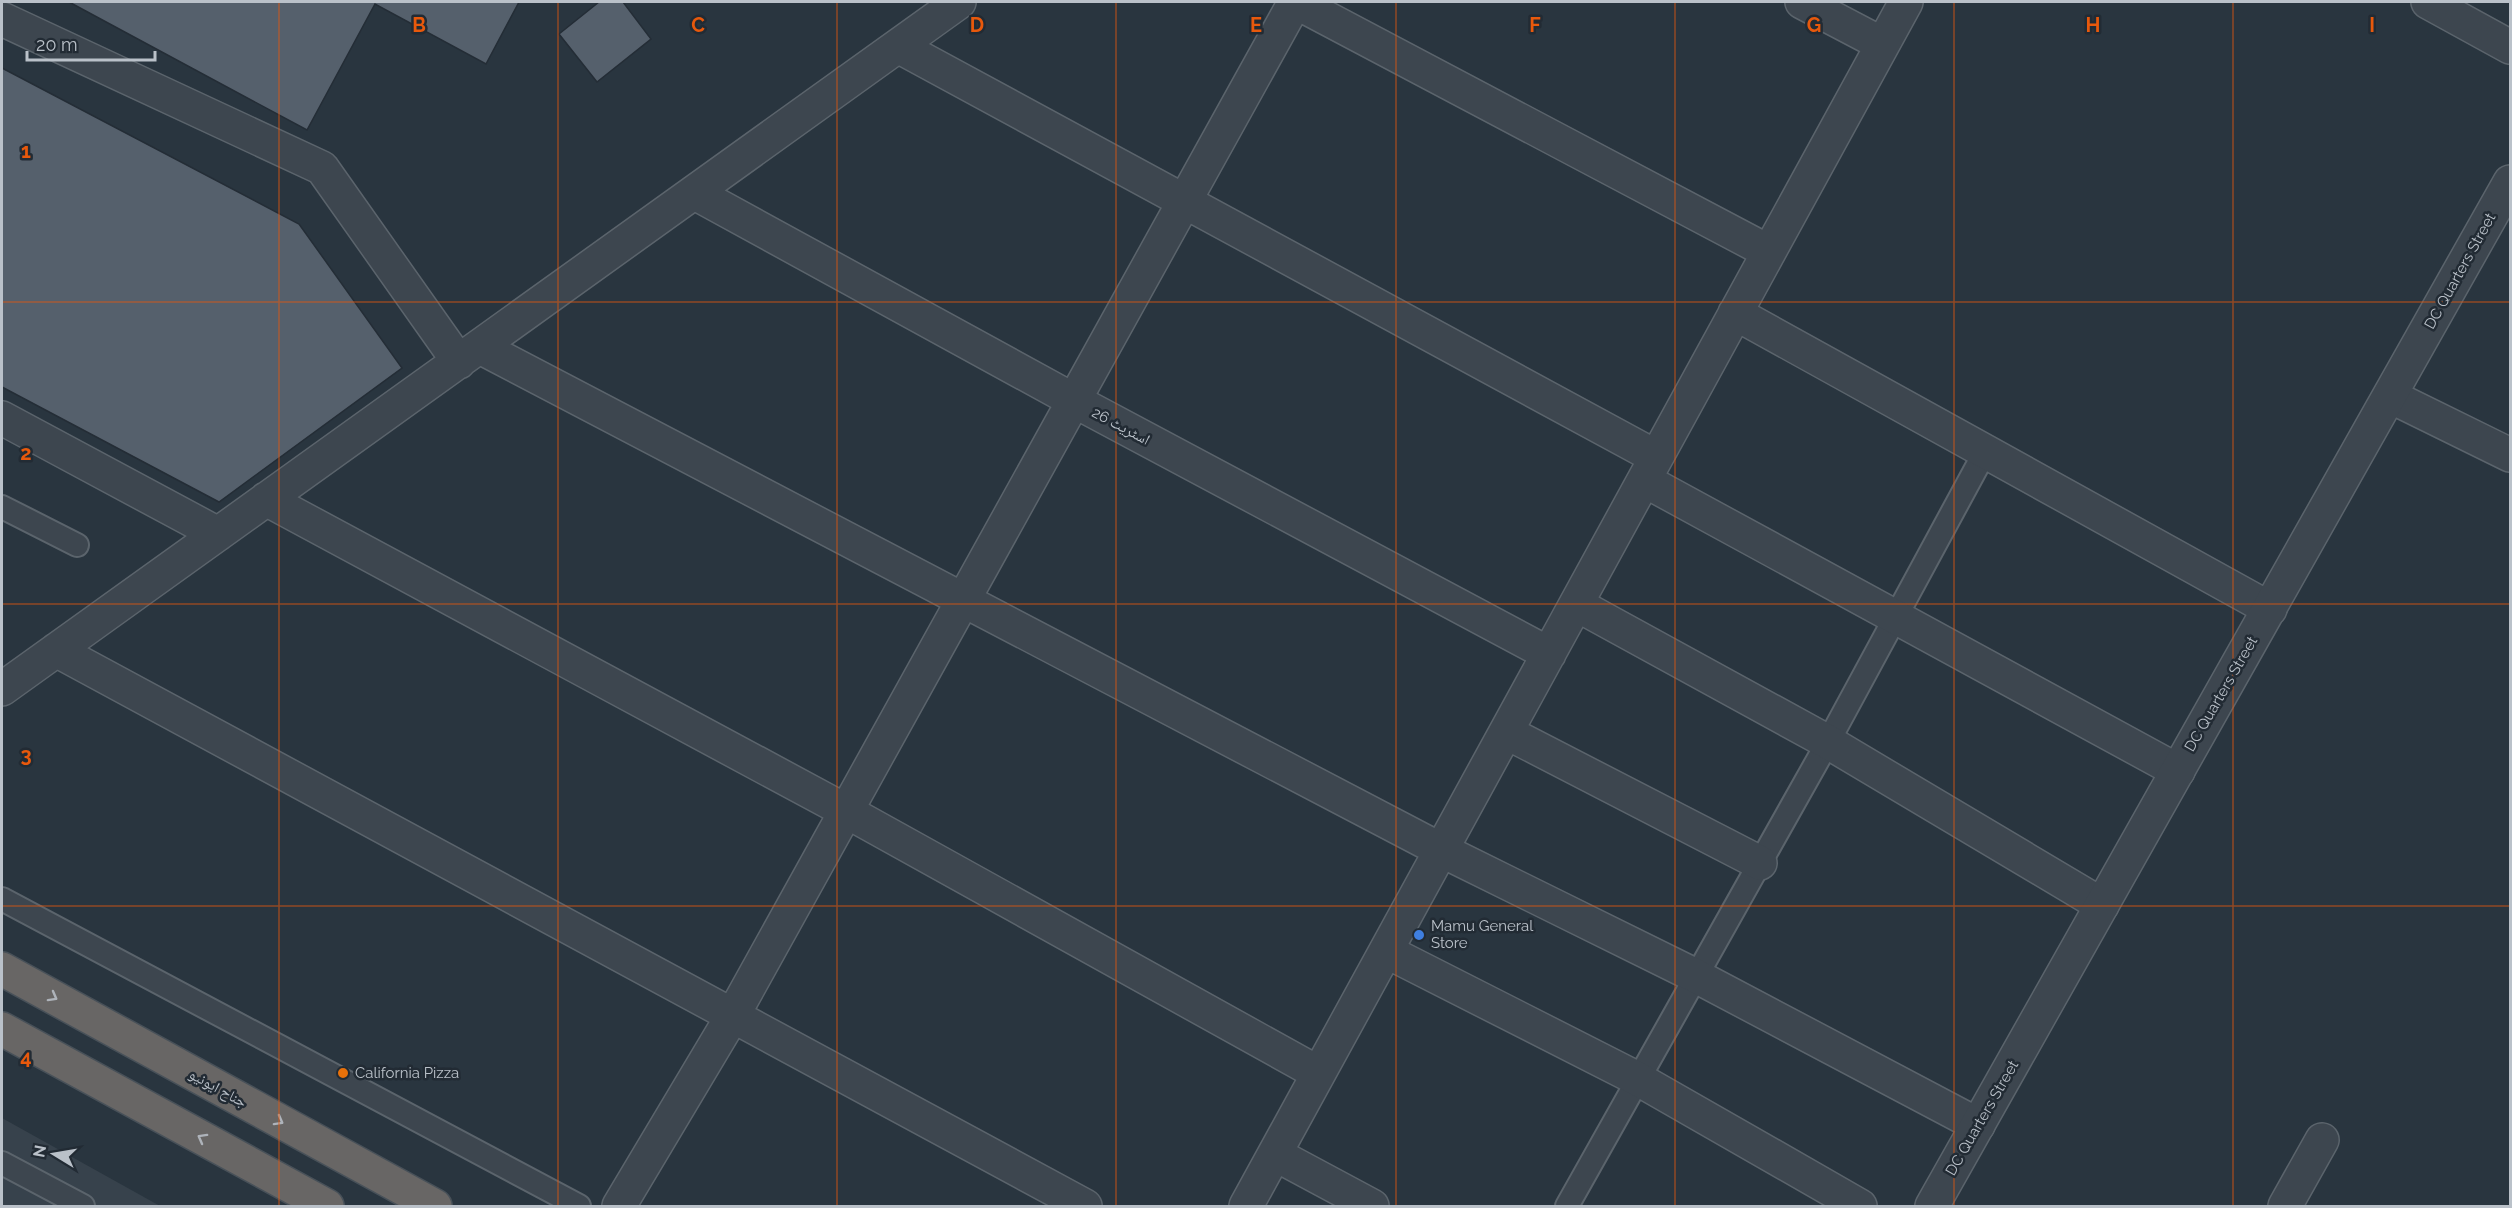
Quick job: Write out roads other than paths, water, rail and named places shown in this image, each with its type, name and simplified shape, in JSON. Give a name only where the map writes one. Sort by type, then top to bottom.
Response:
[{"type":"highway","name":"جناح ایونیو","points":[[2,969],[435,1206]]},
{"type":"highway","points":[[2,1029],[327,1206]]},
{"type":"street","points":[[2,689],[959,2]]},
{"type":"street","points":[[619,1206],[733,1015],[1296,2],[1769,252]]},
{"type":"street","points":[[1802,2],[1882,45]]},
{"type":"street","points":[[1246,1206],[1906,2]]},
{"type":"street","points":[[2428,2],[2511,47]]},
{"type":"street","points":[[13,15],[322,168],[469,354],[963,600],[1441,850],[1696,976],[1978,1125]]},
{"type":"street","points":[[898,46],[1184,201],[1650,469],[1895,618],[2178,771]]},
{"type":"street","name":"DC Quarters Street","points":[[1932,1206],[2511,182]]},
{"type":"street","name":"اسٹریٹ 26","points":[[695,193],[1073,400],[1549,654]]},
{"type":"street","points":[[1735,313],[2270,609]]},
{"type":"street","points":[[2390,396],[2511,455]]},
{"type":"street","points":[[2,418],[218,534]]},
{"type":"street","points":[[266,499],[846,811],[1318,1073]]},
{"type":"street","points":[[1576,604],[1828,742],[2102,904]]},
{"type":"street","points":[[56,650],[1085,1206]]},
{"type":"street","points":[[1506,732],[1760,863]]},
{"type":"street","points":[[1386,951],[1638,1079],[1860,1206]]},
{"type":"street","points":[[2286,1206],[2322,1140]]},
{"type":"street","points":[[1275,1154],[1372,1206]]},
{"type":"lane","points":[[1567,1206],[1828,742],[1985,452]]},
{"type":"lane","points":[[2,507],[77,545]]},
{"type":"lane","points":[[2,899],[579,1206]]},
{"type":"lane","points":[[2,1163],[83,1206]]},
{"type":"place","name":"Mamu General Store","points":[[1419,935]]},
{"type":"place","name":"California Pizza","points":[[343,1073]]}]
